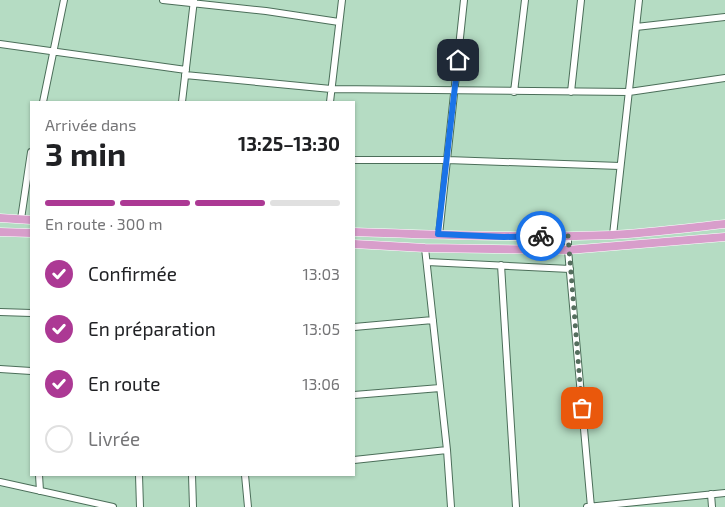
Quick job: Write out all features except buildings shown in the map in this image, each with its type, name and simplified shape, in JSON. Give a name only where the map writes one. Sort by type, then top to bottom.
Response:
[{"type":"main road","points":[[0,218],[30,220]]},
{"type":"main road","points":[[355,232],[504,237],[568,236],[614,234],[725,224]]},
{"type":"main road","points":[[0,232],[30,233]]},
{"type":"main road","points":[[355,244],[425,248],[568,250],[725,237]]},
{"type":"street","points":[[43,101],[64,0]]},
{"type":"street","points":[[162,0],[194,2],[339,22]]},
{"type":"street","points":[[330,101],[342,0]]},
{"type":"street","points":[[438,234],[464,0]]},
{"type":"street","points":[[514,92],[525,0]]},
{"type":"street","points":[[571,92],[581,0]]},
{"type":"street","points":[[614,234],[639,0]]},
{"type":"street","points":[[182,101],[194,2]]},
{"type":"street","points":[[636,26],[725,17]]},
{"type":"street","points":[[0,44],[186,73],[331,89],[629,92],[725,78]]},
{"type":"street","points":[[21,219],[30,160]]},
{"type":"street","points":[[355,160],[447,160],[620,166]]},
{"type":"street","points":[[568,236],[591,507]]},
{"type":"street","points":[[425,248],[447,450],[450,507]]},
{"type":"street","points":[[427,262],[570,269]]},
{"type":"street","points":[[501,265],[516,507]]},
{"type":"street","points":[[0,312],[30,313]]},
{"type":"street","points":[[355,327],[433,320]]},
{"type":"street","points":[[0,369],[30,371]]},
{"type":"street","points":[[355,395],[440,388]]},
{"type":"street","points":[[355,460],[447,450]]},
{"type":"street","points":[[39,476],[40,491]]},
{"type":"street","points":[[139,476],[140,507]]},
{"type":"street","points":[[192,476],[193,507]]},
{"type":"street","points":[[245,476],[248,507]]},
{"type":"street","points":[[0,482],[113,507]]},
{"type":"street","points":[[587,507],[725,493]]},
{"type":"street","points":[[711,494],[712,507]]},
{"type":"way so far","points":[[541,236],[568,236],[582,408]]},
{"type":"route","points":[[458,60],[438,234],[504,237],[541,236]]}]
